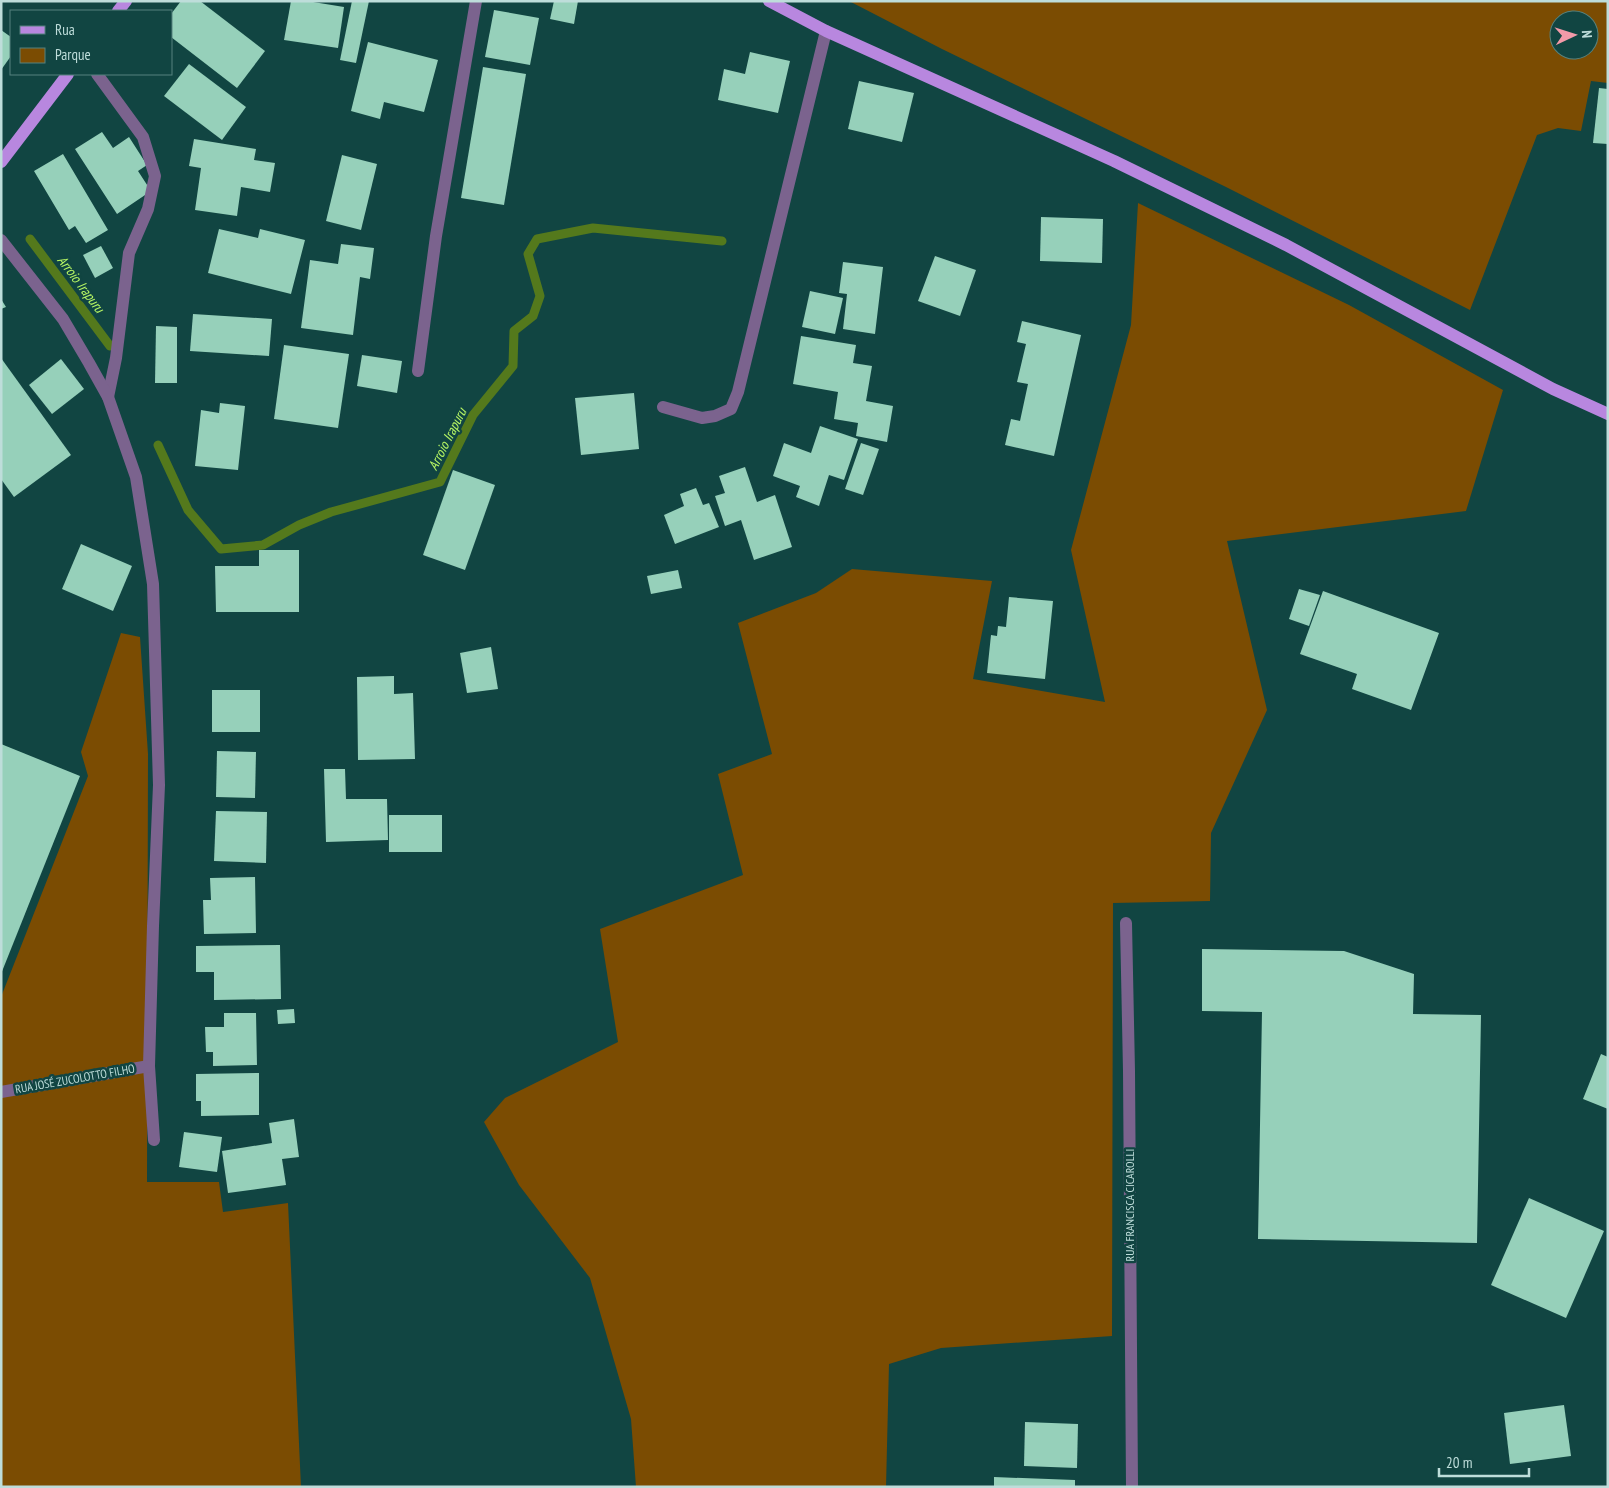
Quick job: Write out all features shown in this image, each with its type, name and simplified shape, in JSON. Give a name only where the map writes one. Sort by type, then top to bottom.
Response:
[{"type":"main road","points":[[769,1],[826,31],[1114,161],[1286,245],[1553,388],[1608,414]]},
{"type":"main road","points":[[1,162],[67,75]]},
{"type":"street","points":[[418,371],[439,217],[476,1]]},
{"type":"street","points":[[664,407],[702,418],[715,416],[731,409],[738,392],[826,31]]},
{"type":"street","points":[[98,75],[143,137],[155,176],[148,209],[129,253],[116,358],[108,397]]},
{"type":"street","points":[[1,240],[63,319],[108,397],[136,477],[153,584],[159,785],[150,1066],[154,1140]]},
{"type":"street","name":"RUA FRANCISCA CICAROLLI","points":[[1126,923],[1132,1487]]},
{"type":"street","name":"RUA JOSÉ ZUCOLOTTO FILHO","points":[[1,1092],[150,1066]]},
{"type":"green space","points":[[849,1],[1608,1],[1608,83],[1591,81],[1581,131],[1558,128],[1537,135],[1470,310],[1226,187],[942,49]]},
{"type":"green space","points":[[1138,203],[1349,305],[1503,390],[1466,511],[1227,541],[1267,710],[1211,833],[1210,901],[1113,903],[1112,1336],[941,1348],[889,1364],[886,1487],[636,1487],[631,1419],[590,1278],[519,1185],[484,1122],[505,1098],[618,1042],[600,929],[743,875],[718,774],[772,754],[738,623],[816,593],[852,569],[992,581],[973,679],[1105,702],[1071,550],[1131,325]]},
{"type":"green space","points":[[121,633],[140,637],[148,754],[147,1182],[219,1182],[223,1212],[288,1203],[301,1487],[1,1487],[1,997],[88,776],[81,752]]},
{"type":"building","points":[[181,1],[200,1],[265,51],[237,88],[172,38],[172,13]]},
{"type":"building","points":[[291,1],[307,1],[344,7],[338,48],[284,40]]},
{"type":"building","points":[[352,1],[369,1],[356,63],[340,60]]},
{"type":"building","points":[[554,1],[578,1],[574,24],[550,19]]},
{"type":"building","points":[[494,10],[539,18],[530,65],[485,57]]},
{"type":"building","points":[[1,30],[10,36],[10,57],[1,70]]},
{"type":"building","points":[[368,42],[438,60],[424,112],[384,102],[380,119],[351,111]]},
{"type":"building","points":[[750,52],[790,61],[778,113],[718,100],[724,69],[745,74]]},
{"type":"building","points":[[189,64],[246,107],[222,140],[164,96]]},
{"type":"building","points":[[483,67],[526,74],[504,205],[461,198]]},
{"type":"building","points":[[859,81],[914,93],[902,142],[848,129]]},
{"type":"building","points":[[1599,88],[1608,89],[1608,144],[1593,143]]},
{"type":"building","points":[[102,132],[113,148],[129,137],[147,165],[138,171],[151,191],[117,214],[75,149]]},
{"type":"building","points":[[194,139],[256,149],[254,160],[275,163],[270,192],[241,187],[237,216],[195,210],[201,168],[189,166]]},
{"type":"building","points":[[63,154],[108,230],[86,243],[75,226],[69,230],[34,171]]},
{"type":"building","points":[[342,155],[377,164],[361,230],[326,221]]},
{"type":"building","points":[[1041,217],[1103,219],[1102,263],[1040,261]]},
{"type":"building","points":[[219,229],[258,238],[260,229],[305,240],[291,294],[208,273]]},
{"type":"building","points":[[341,244],[374,248],[370,279],[360,277],[353,335],[301,328],[310,260],[338,264]]},
{"type":"building","points":[[101,246],[113,268],[95,278],[83,255]]},
{"type":"building","points":[[935,256],[976,270],[960,316],[918,301]]},
{"type":"building","points":[[843,262],[883,267],[875,334],[843,329],[847,294],[839,293]]},
{"type":"building","points":[[810,291],[843,298],[835,334],[802,327]]},
{"type":"building","points":[[1,299],[6,307],[1,309]]},
{"type":"building","points":[[193,314],[272,319],[269,356],[190,351]]},
{"type":"building","points":[[1022,321],[1081,335],[1054,456],[1005,445],[1011,419],[1020,421],[1028,384],[1017,382],[1026,344],[1017,342]]},
{"type":"building","points":[[156,326],[177,327],[177,383],[155,383]]},
{"type":"building","points":[[801,336],[856,345],[853,363],[872,366],[866,401],[893,406],[887,442],[856,436],[858,423],[834,419],[838,392],[793,384]]},
{"type":"building","points":[[284,345],[349,354],[338,428],[274,419]]},
{"type":"building","points":[[362,355],[402,361],[397,393],[357,386]]},
{"type":"building","points":[[1,358],[71,455],[14,497],[1,479]]},
{"type":"building","points":[[61,359],[84,389],[52,414],[29,385]]},
{"type":"building","points":[[634,393],[639,449],[581,455],[575,398]]},
{"type":"building","points":[[220,403],[245,406],[238,470],[195,466],[201,410],[219,413]]},
{"type":"building","points":[[820,426],[858,439],[844,480],[829,475],[819,506],[796,497],[800,486],[773,476],[784,443],[811,453]]},
{"type":"building","points":[[861,443],[879,449],[863,495],[845,489]]},
{"type":"building","points":[[745,467],[757,502],[775,495],[792,547],[754,560],[741,520],[725,526],[715,496],[725,493],[719,476]]},
{"type":"building","points":[[453,470],[495,485],[465,570],[423,555]]},
{"type":"building","points":[[696,488],[703,505],[709,503],[719,527],[675,544],[664,515],[684,506],[680,494]]},
{"type":"building","points":[[81,544],[132,566],[113,611],[62,589]]},
{"type":"building","points":[[259,550],[299,550],[299,612],[216,612],[215,566],[259,566]]},
{"type":"building","points":[[678,570],[682,588],[651,594],[647,576]]},
{"type":"building","points":[[1299,589],[1320,595],[1309,626],[1289,619]]},
{"type":"building","points":[[1323,591],[1439,633],[1411,710],[1352,689],[1357,674],[1300,654]]},
{"type":"building","points":[[1009,597],[1053,601],[1045,679],[987,673],[991,635],[997,636],[998,626],[1006,627]]},
{"type":"building","points":[[491,647],[498,689],[467,693],[460,653]]},
{"type":"building","points":[[394,676],[394,694],[413,693],[415,759],[358,760],[357,677]]},
{"type":"building","points":[[212,690],[260,690],[260,732],[212,732]]},
{"type":"building","points":[[1,744],[80,776],[1,974]]},
{"type":"building","points":[[217,751],[256,752],[255,798],[216,797]]},
{"type":"building","points":[[324,769],[345,769],[346,799],[387,799],[388,840],[326,842]]},
{"type":"building","points":[[216,811],[267,812],[266,863],[214,861]]},
{"type":"building","points":[[389,815],[442,815],[442,852],[389,852]]},
{"type":"building","points":[[255,877],[256,933],[204,934],[203,900],[211,900],[210,878]]},
{"type":"building","points":[[280,945],[281,999],[214,1000],[214,972],[196,972],[196,946]]},
{"type":"building","points":[[1202,949],[1344,951],[1414,974],[1413,1014],[1481,1015],[1477,1243],[1258,1239],[1262,1012],[1202,1011]]},
{"type":"building","points":[[294,1009],[295,1023],[278,1024],[277,1010]]},
{"type":"building","points":[[224,1013],[256,1013],[257,1065],[213,1066],[213,1052],[206,1052],[205,1027],[224,1027]]},
{"type":"building","points":[[1601,1054],[1608,1057],[1608,1109],[1583,1099]]},
{"type":"building","points":[[259,1073],[259,1115],[201,1116],[201,1101],[196,1101],[196,1074]]},
{"type":"building","points":[[294,1119],[299,1157],[282,1159],[286,1185],[228,1193],[222,1151],[272,1143],[269,1123]]},
{"type":"building","points":[[184,1132],[222,1137],[217,1172],[179,1167]]},
{"type":"building","points":[[1529,1198],[1604,1231],[1566,1318],[1491,1285]]},
{"type":"building","points":[[1564,1405],[1571,1456],[1510,1464],[1504,1413]]},
{"type":"building","points":[[1025,1422],[1078,1424],[1077,1468],[1024,1466]]},
{"type":"building","points":[[994,1477],[1075,1480],[1075,1487],[994,1487]]},
{"type":"waterway","name":"Arroio Irapuru","points":[[158,445],[188,510],[221,549],[263,545],[299,525],[331,512],[440,482],[473,415],[513,366],[514,331],[533,316],[540,296],[528,254],[537,239],[593,228],[722,241]]},
{"type":"waterway","name":"Arroio Irapuru","points":[[30,239],[110,346]]}]
